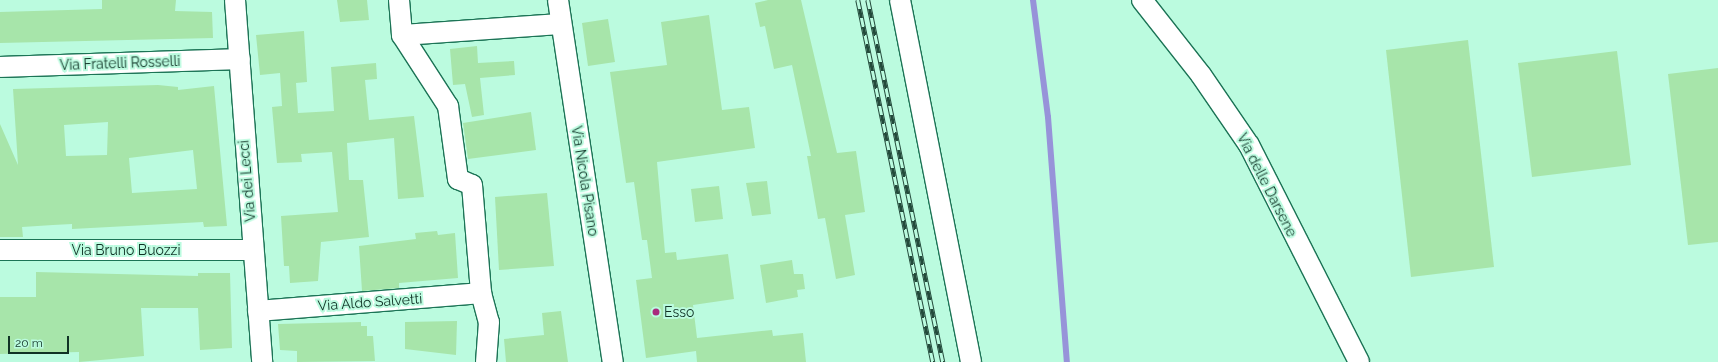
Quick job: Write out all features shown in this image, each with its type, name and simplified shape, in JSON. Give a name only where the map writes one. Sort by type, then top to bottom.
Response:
[{"type":"street","name":"Via dei Lecci","points":[[235,0],[262,362]]},
{"type":"street","points":[[399,0],[402,36],[448,106],[458,179],[472,185],[482,293],[489,322],[486,362]]},
{"type":"street","name":"Via Nicola Pisano","points":[[558,0],[613,362]]},
{"type":"street","points":[[900,0],[971,362]]},
{"type":"street","name":"Via delle Darsene","points":[[1142,0],[1201,75],[1249,145],[1359,362]]},
{"type":"street","points":[[402,36],[561,24]]},
{"type":"street","name":"Via Fratelli Rosselli","points":[[0,67],[240,60]]},
{"type":"street","name":"Via Bruno Buozzi","points":[[0,250],[253,250]]},
{"type":"street","name":"Via Aldo Salvetti","points":[[258,311],[482,293]]},
{"type":"building","points":[[102,0],[176,0],[175,11],[212,12],[213,38],[0,43],[0,12],[102,9]]},
{"type":"building","points":[[337,0],[367,0],[369,20],[340,22]]},
{"type":"building","points":[[768,0],[801,0],[837,153],[856,151],[865,212],[845,215],[855,275],[836,279],[825,218],[818,219],[807,156],[811,156],[792,65],[774,69],[765,26],[760,27],[755,3]]},
{"type":"building","points":[[709,15],[722,110],[749,107],[755,148],[657,162],[665,253],[676,252],[677,260],[728,254],[734,299],[693,305],[697,338],[772,330],[773,336],[803,333],[806,362],[697,362],[696,351],[646,358],[636,280],[652,278],[647,240],[642,240],[634,182],[626,183],[610,72],[667,65],[661,22]]},
{"type":"building","points":[[608,19],[615,62],[588,66],[582,23]]},
{"type":"building","points":[[304,31],[307,82],[296,83],[298,113],[334,111],[331,67],[376,63],[377,79],[365,80],[369,120],[414,116],[424,197],[398,199],[394,138],[347,143],[349,180],[363,180],[369,237],[321,242],[318,281],[290,283],[289,266],[284,266],[281,216],[338,212],[332,152],[301,154],[302,162],[277,163],[272,107],[282,106],[280,73],[260,75],[256,35]]},
{"type":"building","points":[[1468,40],[1494,267],[1411,277],[1386,50]]},
{"type":"building","points":[[477,46],[478,63],[514,61],[515,75],[480,78],[484,115],[472,117],[465,84],[453,85],[450,49]]},
{"type":"building","points":[[1617,51],[1631,165],[1532,177],[1518,63]]},
{"type":"building","points":[[1718,68],[1718,242],[1688,245],[1668,74]]},
{"type":"building","points":[[158,85],[178,87],[178,90],[214,86],[227,226],[204,227],[203,222],[72,229],[72,224],[22,227],[23,237],[0,237],[0,124],[18,165],[13,89]],"holes":[[[108,122],[107,155],[66,156],[64,125]],[[193,150],[197,189],[132,193],[129,158]]]},
{"type":"building","points":[[531,112],[536,150],[468,159],[463,123]]},
{"type":"building","points":[[767,181],[771,214],[752,216],[746,183]]},
{"type":"building","points":[[719,186],[723,219],[695,222],[691,189]]},
{"type":"building","points":[[547,193],[554,266],[499,270],[495,197]]},
{"type":"building","points":[[437,231],[438,235],[455,233],[458,278],[399,283],[399,288],[362,291],[359,246],[416,239],[415,233]]},
{"type":"building","points":[[792,260],[794,274],[803,274],[805,289],[797,290],[798,297],[766,303],[760,265]]},
{"type":"building","points":[[36,272],[198,276],[198,273],[230,273],[232,348],[200,350],[198,308],[141,308],[144,356],[79,362],[79,352],[0,354],[0,297],[36,297]]},
{"type":"building","points":[[561,311],[568,362],[506,362],[504,339],[544,335],[542,313]]},
{"type":"building","points":[[457,321],[456,355],[405,349],[405,322]]},
{"type":"building","points":[[361,322],[361,326],[367,326],[367,336],[373,336],[375,361],[297,362],[297,351],[280,350],[278,324]]},
{"type":"waterway","points":[[1033,0],[1048,117],[1067,362]]},
{"type":"railway","points":[[858,0],[933,362]]},
{"type":"railway","points":[[868,0],[943,362]]},
{"type":"place","name":"Esso","points":[[656,312]]}]
